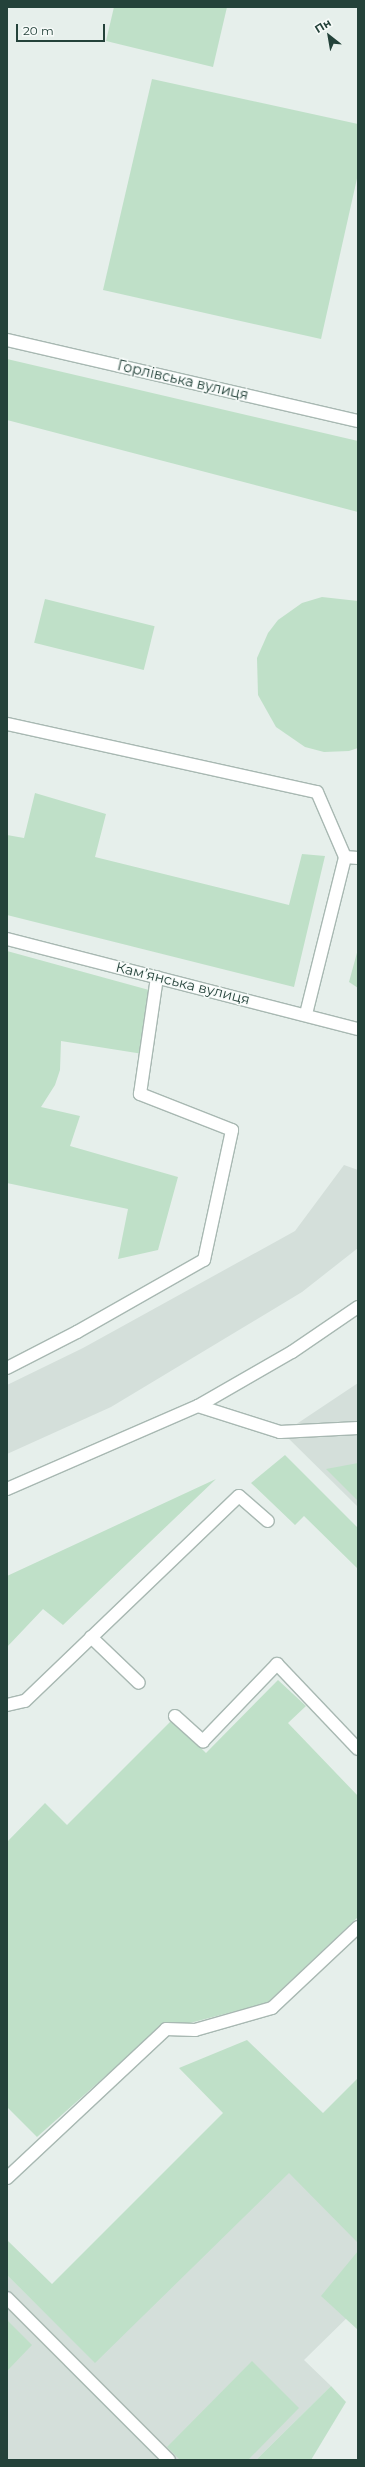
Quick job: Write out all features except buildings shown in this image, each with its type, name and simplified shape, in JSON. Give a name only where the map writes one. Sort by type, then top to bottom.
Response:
[{"type":"street","name":"Горлівська вулиця","points":[[7,340],[358,421]]},
{"type":"street","points":[[7,724],[317,792],[345,857],[306,1014]]},
{"type":"street","points":[[345,857],[358,858]]},
{"type":"street","name":"Камʼянська вулиця","points":[[7,939],[358,1028]]},
{"type":"street","points":[[7,1368],[77,1332],[204,1260],[232,1130],[140,1094],[157,977]]},
{"type":"street","points":[[7,1489],[198,1406],[292,1352],[358,1307]]},
{"type":"street","points":[[198,1406],[280,1432],[358,1428]]},
{"type":"street","points":[[7,1705],[25,1701],[239,1496],[268,1520]]},
{"type":"street","points":[[91,1637],[139,1683]]},
{"type":"street","points":[[175,1716],[202,1741],[277,1664],[358,1749]]},
{"type":"street","points":[[7,2178],[166,2030],[195,2030],[272,2008],[358,1927]]},
{"type":"street","points":[[7,2298],[169,2460]]},
{"type":"shaded area","points":[[344,1165],[358,1170],[358,1248],[302,1292],[111,1407],[7,1454],[7,1385],[83,1348],[295,1231]]},
{"type":"shaded area","points":[[358,1383],[358,1507],[283,1433]]},
{"type":"shaded area","points":[[298,2161],[358,2222],[358,2307],[304,2360],[331,2386],[256,2460],[7,2460],[7,2275],[95,2362]]},
{"type":"green space","points":[[114,7],[227,7],[213,67],[106,41]]},
{"type":"green space","points":[[152,79],[358,124],[358,174],[321,339],[103,290]]},
{"type":"green space","points":[[7,359],[358,441],[358,512],[7,420]]},
{"type":"green space","points":[[322,597],[358,601],[358,748],[349,751],[324,752],[305,747],[276,727],[258,695],[257,658],[268,633],[278,620],[302,603]]},
{"type":"green space","points":[[45,599],[155,626],[144,670],[34,643]]},
{"type":"green space","points":[[35,793],[106,814],[95,857],[289,905],[302,854],[325,856],[294,987],[7,915],[7,835],[24,838]]},
{"type":"green space","points":[[358,949],[358,988],[349,982]]},
{"type":"green space","points":[[7,951],[149,990],[143,1054],[61,1041],[60,1070],[55,1085],[41,1107],[80,1116],[70,1146],[178,1177],[158,1250],[118,1259],[128,1209],[7,1183]]},
{"type":"green space","points":[[285,1455],[358,1528],[358,1569],[304,1516],[295,1525],[251,1483]]},
{"type":"green space","points":[[358,1463],[358,1501],[326,1469]]},
{"type":"green space","points":[[216,1479],[63,1625],[43,1609],[7,1647],[7,1576]]},
{"type":"green space","points":[[278,1680],[306,1706],[288,1723],[358,1796],[358,1917],[267,2003],[190,2023],[165,2023],[37,2137],[7,2107],[7,1842],[45,1803],[67,1825],[172,1720],[206,1753]]},
{"type":"green space","points":[[247,2040],[323,2113],[358,2078],[358,2243],[289,2173],[95,2363],[7,2275],[7,2240],[52,2284],[223,2113],[179,2068]]},
{"type":"green space","points":[[358,2251],[358,2330],[321,2296]]},
{"type":"green space","points":[[7,2320],[32,2345],[7,2371]]},
{"type":"green space","points":[[252,2361],[299,2408],[248,2460],[180,2460],[167,2447]]},
{"type":"green space","points":[[331,2386],[346,2402],[311,2460],[256,2460]]}]
